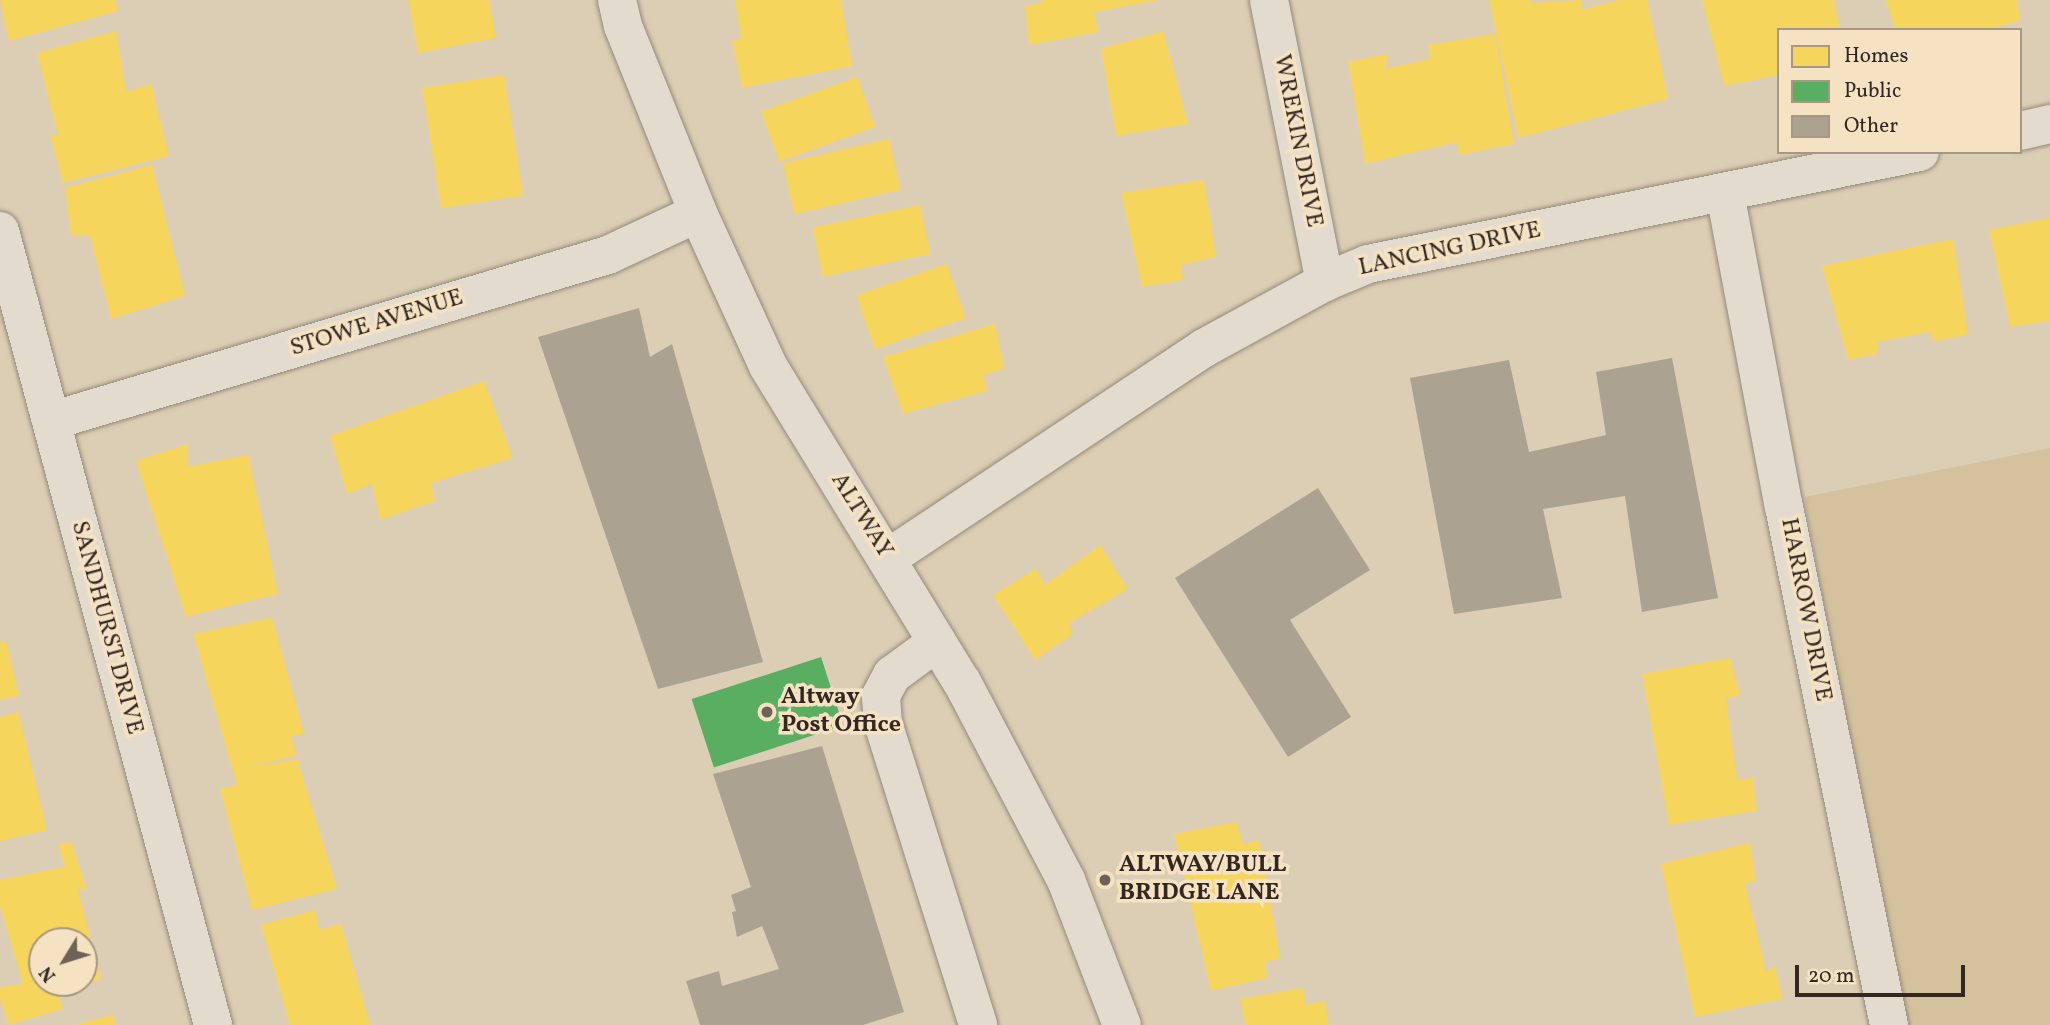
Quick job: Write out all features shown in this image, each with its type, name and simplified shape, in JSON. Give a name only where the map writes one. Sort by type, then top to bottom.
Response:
[{"type":"street","name":"ALTWAY","points":[[617,0],[624,26],[698,214],[768,366],[937,642],[1066,880],[1122,1025]]},
{"type":"street","name":"WREKIN DRIVE","points":[[1269,0],[1325,282]]},
{"type":"street","points":[[2022,131],[2050,124]]},
{"type":"street","name":"LANCING DRIVE","points":[[888,558],[1204,348],[1325,282],[1368,264],[1910,154]]},
{"type":"street","name":"HARROW DRIVE","points":[[1725,193],[1784,507],[1889,1025]]},
{"type":"street","name":"STOWE AVENUE","points":[[51,421],[608,256],[698,214]]},
{"type":"street","name":"SANDHURST DRIVE","points":[[0,231],[213,1025]]},
{"type":"street","points":[[937,642],[892,675],[881,696],[883,723],[978,1025]]},
{"type":"shaded area","points":[[2050,448],[2050,1025],[1902,1025],[1804,497]]},
{"type":"building: Homes","points":[[0,0],[115,0],[118,11],[9,41]]},
{"type":"building: Homes","points":[[408,0],[489,0],[496,38],[418,53]]},
{"type":"building: Homes","points":[[735,0],[841,0],[852,66],[742,88],[732,41],[741,39]]},
{"type":"building: Homes","points":[[1041,0],[1155,1],[1094,12],[1098,32],[1029,45],[1025,6],[1042,3]]},
{"type":"building: Homes","points":[[1489,0],[1530,0],[1531,3],[1581,0],[1581,10],[1619,0],[1647,0],[1668,99],[1518,138]]},
{"type":"building: Homes","points":[[1702,0],[1834,0],[1840,28],[1777,28],[1777,75],[1724,86]]},
{"type":"building: Homes","points":[[1886,0],[2017,0],[2020,21],[1992,28],[1894,28]]},
{"type":"building: Homes","points":[[116,31],[126,92],[151,84],[169,156],[63,183],[50,135],[58,135],[37,53]]},
{"type":"building: Homes","points":[[1163,31],[1188,124],[1116,136],[1101,49]]},
{"type":"building: Homes","points":[[1495,34],[1514,144],[1459,155],[1457,142],[1365,164],[1348,62],[1387,54],[1386,69],[1430,59],[1428,45]]},
{"type":"building: Homes","points":[[504,75],[523,195],[441,208],[422,88]]},
{"type":"building: Homes","points":[[857,77],[875,127],[779,162],[761,112]]},
{"type":"building: Homes","points":[[889,139],[901,190],[794,214],[783,164]]},
{"type":"building: Homes","points":[[152,165],[185,296],[111,319],[90,236],[71,235],[65,188]]},
{"type":"building: Homes","points":[[1204,180],[1216,257],[1181,265],[1183,280],[1142,287],[1121,193]]},
{"type":"building: Homes","points":[[920,205],[930,254],[823,277],[812,228]]},
{"type":"building: Homes","points":[[2050,218],[2050,321],[2010,327],[1989,230]]},
{"type":"building: Homes","points":[[1953,239],[1968,334],[1934,342],[1930,332],[1877,342],[1877,354],[1848,360],[1822,266]]},
{"type":"building: Homes","points":[[947,264],[966,318],[875,349],[856,295]]},
{"type":"building: Homes","points":[[995,324],[1004,368],[983,376],[987,391],[903,414],[883,357]]},
{"type":"building: Homes","points":[[484,381],[513,458],[431,483],[435,501],[380,520],[372,484],[347,494],[330,436]]},
{"type":"building: Homes","points":[[188,444],[187,467],[248,455],[278,594],[186,617],[136,461]]},
{"type":"building: Homes","points":[[1100,545],[1128,589],[1069,623],[1073,634],[1035,660],[993,595],[1036,569],[1045,585]]},
{"type":"building: Homes","points":[[272,618],[304,734],[291,736],[297,755],[244,769],[297,759],[337,889],[252,910],[220,789],[237,785],[193,634]]},
{"type":"building: Homes","points":[[6,641],[19,696],[0,700],[0,642]]},
{"type":"building: Homes","points":[[1730,658],[1740,695],[1726,699],[1737,780],[1753,778],[1757,811],[1669,825],[1642,674]]},
{"type":"building: Homes","points":[[18,712],[47,830],[0,841],[0,717]]},
{"type":"building: Homes","points":[[1236,822],[1243,844],[1259,840],[1280,958],[1265,962],[1267,978],[1211,991],[1174,834]]},
{"type":"building: Homes","points":[[71,842],[87,890],[78,890],[88,927],[28,927],[28,997],[59,997],[63,1009],[9,1025],[0,999],[0,987],[23,984],[0,906],[0,880],[65,867],[58,844]]},
{"type":"building: Homes","points":[[1750,843],[1756,881],[1745,884],[1766,972],[1775,966],[1782,999],[1695,1017],[1661,864]]},
{"type":"building: Homes","points":[[315,910],[319,930],[341,924],[370,1025],[290,1025],[261,925]]},
{"type":"building: Homes","points":[[1304,988],[1305,1005],[1325,1001],[1329,1025],[1246,1025],[1240,999]]},
{"type":"building: Homes","points":[[113,1015],[115,1025],[78,1025],[78,1024]]},
{"type":"building: Public","name":"Altway Post Office","points":[[821,657],[843,725],[714,768],[692,699]]},
{"type":"building: Other","points":[[639,308],[650,357],[672,344],[763,662],[658,689],[538,337]]},
{"type":"building: Other","points":[[1672,358],[1718,598],[1642,612],[1625,496],[1543,509],[1562,598],[1454,614],[1410,378],[1509,360],[1529,452],[1606,435],[1596,372]]},
{"type":"building: Other","points":[[1318,488],[1370,570],[1290,620],[1351,717],[1288,757],[1175,578]]},
{"type":"building: Other","points":[[822,746],[904,1012],[863,1025],[700,1025],[686,981],[719,971],[722,986],[779,969],[762,926],[737,937],[732,912],[736,911],[731,895],[751,887],[713,774]]},
{"type":"place","name":"Altway Post Office","points":[[767,712]]},
{"type":"place","name":"ALTWAY/BULL BRIDGE LANE","points":[[1105,880]]}]
